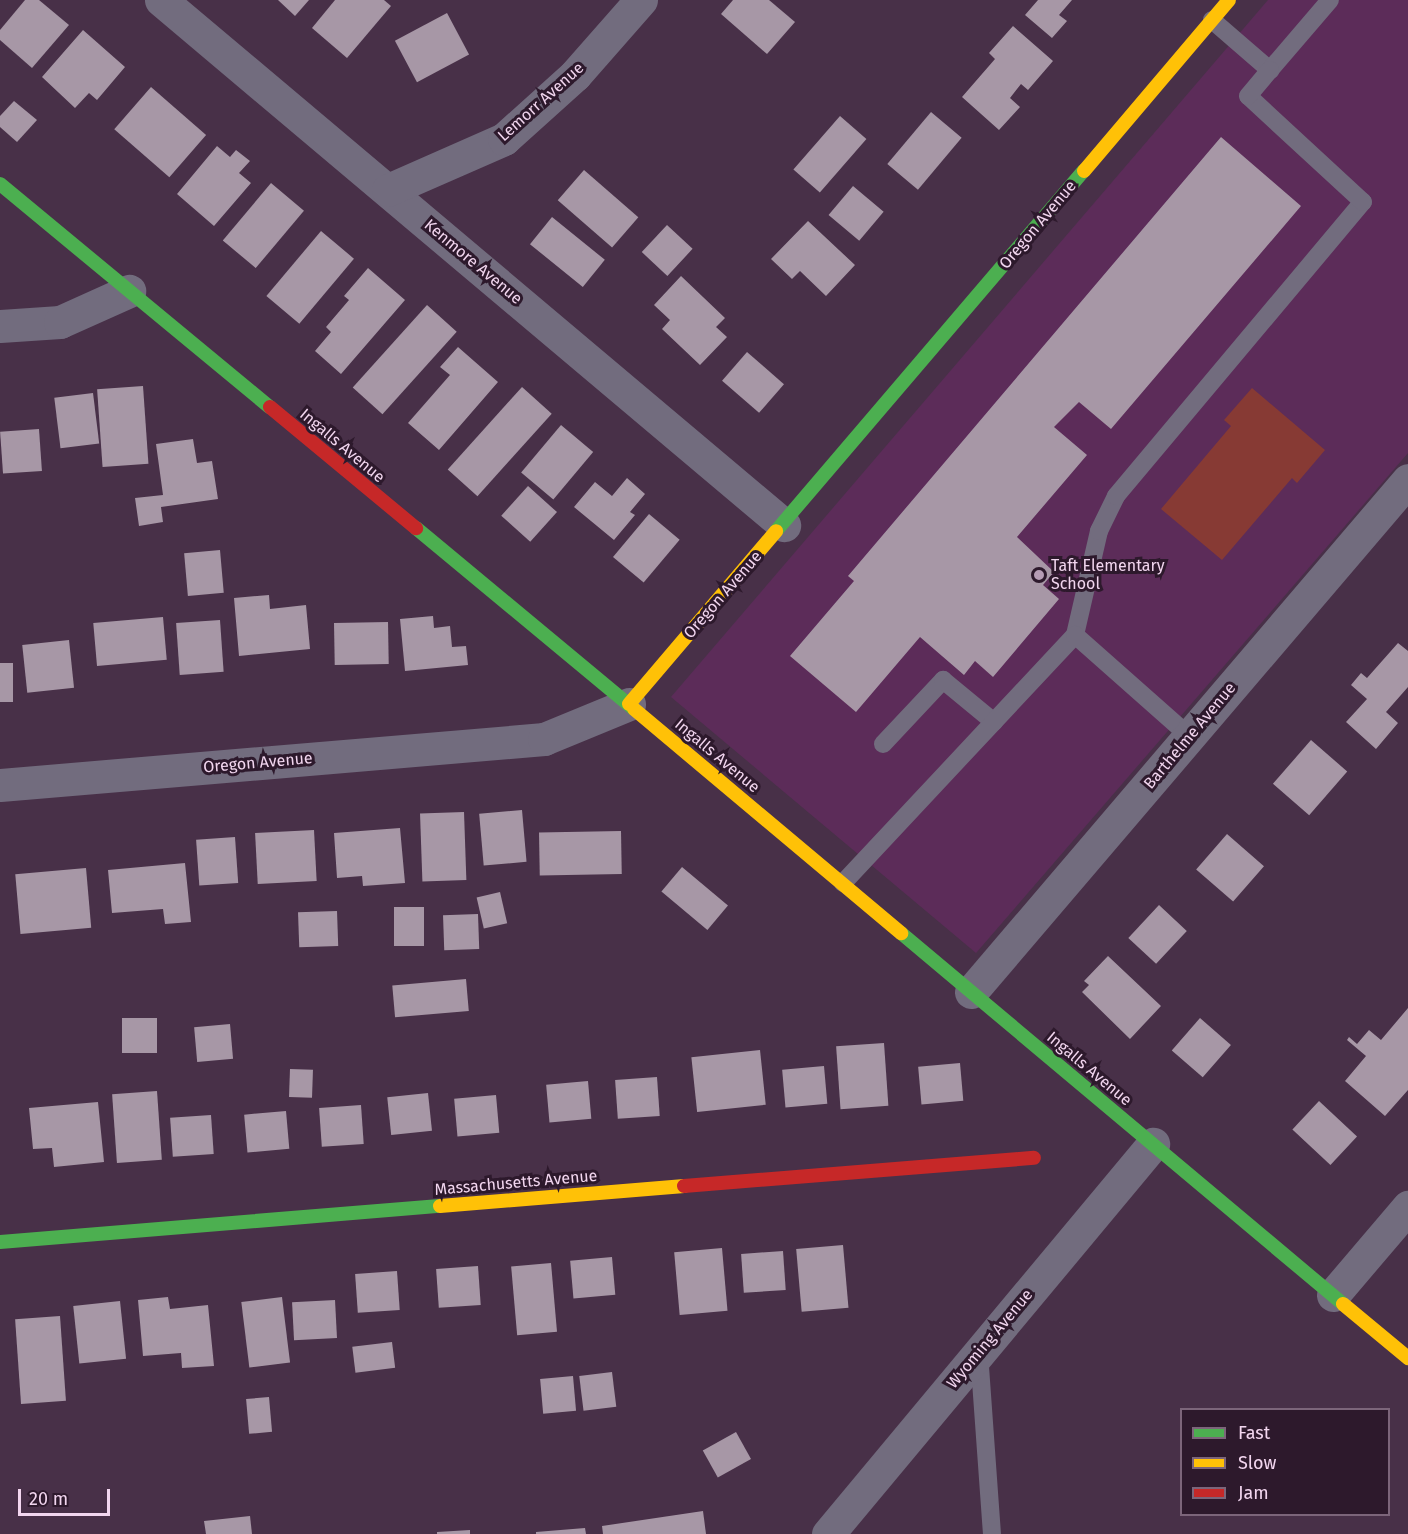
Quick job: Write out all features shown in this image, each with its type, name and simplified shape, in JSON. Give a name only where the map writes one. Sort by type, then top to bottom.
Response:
[{"type":"street","name":"Kenmore Avenue","points":[[161,0],[784,525]]},
{"type":"street","name":"Lemorr Avenue","points":[[388,190],[504,139],[575,75],[641,0]]},
{"type":"street","name":"Oregon Avenue","points":[[0,785],[544,739],[629,704],[784,525],[1228,0]]},
{"type":"street","name":"Ingalls Avenue","points":[[0,184],[629,704],[1408,1358]]},
{"type":"street","points":[[0,326],[60,322],[129,291]]},
{"type":"street","name":"Barthelme Avenue","points":[[971,992],[1408,480]]},
{"type":"street","name":"Wyoming Avenue","points":[[828,1534],[1153,1144]]},
{"type":"street","name":"Massachusetts Avenue","points":[[0,1242],[1034,1158]]},
{"type":"street","points":[[1333,1295],[1408,1207]]},
{"type":"lane","points":[[843,884],[1076,635],[1099,531],[1116,496],[1363,202],[1248,96],[1330,0]]},
{"type":"lane","points":[[1212,20],[1270,70]]},
{"type":"lane","points":[[1076,635],[1190,736]]},
{"type":"lane","points":[[883,744],[943,680],[994,722]]},
{"type":"lane","points":[[979,1353],[992,1534]]},
{"type":"shaded area","name":"Taft Elementary School","points":[[1268,0],[1408,0],[1408,453],[976,953],[671,697]]},
{"type":"shaded area","points":[[1252,388],[1325,450],[1297,483],[1292,478],[1222,560],[1161,509],[1231,426],[1224,420]]},
{"type":"building","points":[[25,0],[39,0],[69,25],[32,68],[0,40],[0,30]]},
{"type":"building","points":[[278,0],[309,0],[295,16]]},
{"type":"building","points":[[335,0],[384,0],[391,6],[347,58],[312,28]]},
{"type":"building","points":[[733,0],[769,0],[795,22],[767,54],[721,14]]},
{"type":"building","points":[[1038,0],[1072,0],[1059,15],[1067,21],[1052,38],[1025,15]]},
{"type":"building","points":[[447,13],[469,54],[417,82],[395,41]]},
{"type":"building","points":[[1013,26],[1053,61],[1028,90],[1021,84],[1010,98],[1020,107],[999,130],[962,97],[995,59],[989,53]]},
{"type":"building","points":[[83,30],[125,67],[97,100],[89,93],[75,108],[42,77]]},
{"type":"building","points":[[151,87],[206,135],[169,177],[114,129]]},
{"type":"building","points":[[14,101],[37,120],[17,142],[0,127],[0,116]]},
{"type":"building","points":[[931,112],[962,138],[918,190],[887,164]]},
{"type":"building","points":[[840,116],[866,139],[820,193],[793,170]]},
{"type":"building","points":[[1221,137],[1301,206],[1111,429],[1079,402],[1054,427],[1087,455],[1017,537],[1054,572],[1043,585],[1059,599],[993,677],[975,661],[964,675],[920,637],[856,712],[790,656],[854,581],[848,576]]},
{"type":"building","points":[[217,146],[230,157],[236,150],[250,161],[239,173],[251,183],[214,226],[177,194]]},
{"type":"building","points":[[584,170],[638,217],[612,247],[558,200]]},
{"type":"building","points":[[271,183],[304,211],[256,268],[223,240]]},
{"type":"building","points":[[853,186],[884,212],[859,241],[829,215]]},
{"type":"building","points":[[552,217],[605,260],[583,287],[530,244]]},
{"type":"building","points":[[808,221],[855,265],[826,296],[800,271],[792,279],[771,259]]},
{"type":"building","points":[[667,225],[693,249],[667,276],[642,252]]},
{"type":"building","points":[[321,231],[354,259],[299,324],[266,296]]},
{"type":"building","points":[[368,268],[405,300],[341,374],[315,351],[331,332],[326,327],[349,300],[344,296]]},
{"type":"building","points":[[681,276],[725,318],[716,327],[727,337],[700,365],[662,329],[670,320],[654,305]]},
{"type":"building","points":[[427,305],[457,332],[382,414],[353,387]]},
{"type":"building","points":[[458,347],[498,382],[439,450],[408,423],[450,375],[440,367]]},
{"type":"building","points":[[747,352],[784,384],[759,413],[722,381]]},
{"type":"building","points":[[143,386],[148,464],[103,467],[97,389]]},
{"type":"building","points":[[522,387],[552,414],[477,496],[448,469]]},
{"type":"building","points":[[93,393],[99,444],[61,448],[54,398]]},
{"type":"building","points":[[561,425],[593,452],[553,499],[521,472]]},
{"type":"building","points":[[39,429],[42,471],[3,474],[0,432]]},
{"type":"building","points":[[193,439],[197,463],[212,461],[218,499],[161,507],[163,522],[139,526],[135,498],[163,495],[156,444]]},
{"type":"building","points":[[627,478],[645,494],[630,512],[635,515],[614,540],[574,507],[595,482],[612,496]]},
{"type":"building","points":[[528,486],[557,512],[530,542],[501,516]]},
{"type":"building","points":[[649,514],[680,540],[644,583],[613,557]]},
{"type":"building","points":[[220,550],[224,593],[188,596],[184,553]]},
{"type":"building","points":[[269,595],[270,609],[306,605],[310,649],[239,656],[234,598]]},
{"type":"building","points":[[433,616],[434,628],[450,626],[452,647],[466,646],[468,665],[405,671],[400,619]]},
{"type":"building","points":[[163,617],[167,660],[97,666],[93,623]]},
{"type":"building","points":[[220,620],[224,672],[180,675],[176,623]]},
{"type":"building","points":[[388,622],[389,664],[335,665],[334,623]]},
{"type":"building","points":[[69,640],[74,688],[27,693],[22,645]]},
{"type":"building","points":[[1398,643],[1408,651],[1408,687],[1386,712],[1398,723],[1376,749],[1346,722],[1367,699],[1351,685],[1361,673],[1367,678]]},
{"type":"building","points":[[0,663],[13,663],[13,702],[0,702]]},
{"type":"building","points":[[1311,740],[1347,771],[1309,815],[1273,784]]},
{"type":"building","points":[[522,810],[527,862],[484,866],[479,814]]},
{"type":"building","points":[[464,812],[466,880],[422,881],[420,814]]},
{"type":"building","points":[[400,828],[405,883],[363,886],[362,876],[337,878],[334,833]]},
{"type":"building","points":[[314,830],[317,881],[258,884],[255,833]]},
{"type":"building","points":[[621,831],[622,874],[540,875],[539,832]]},
{"type":"building","points":[[1227,834],[1264,866],[1233,902],[1196,869]]},
{"type":"building","points":[[235,837],[238,883],[199,886],[196,840]]},
{"type":"building","points":[[185,863],[191,922],[165,924],[163,909],[112,913],[108,870]]},
{"type":"building","points":[[682,867],[728,906],[707,930],[661,892]]},
{"type":"building","points":[[86,868],[91,928],[20,934],[15,874]]},
{"type":"building","points":[[500,892],[507,923],[484,929],[477,897]]},
{"type":"building","points":[[1159,905],[1187,931],[1156,964],[1128,938]]},
{"type":"building","points":[[394,907],[424,907],[424,946],[394,946]]},
{"type":"building","points":[[337,911],[338,946],[299,947],[298,912]]},
{"type":"building","points":[[478,914],[479,949],[444,950],[443,915]]},
{"type":"building","points":[[1108,956],[1161,1006],[1130,1039],[1082,992],[1089,985],[1084,981]]},
{"type":"building","points":[[466,979],[469,1011],[395,1017],[392,985]]},
{"type":"building","points":[[1408,1008],[1408,1090],[1385,1116],[1345,1081],[1366,1056],[1347,1040],[1349,1037],[1357,1044],[1369,1030],[1381,1040]]},
{"type":"building","points":[[122,1018],[157,1018],[157,1053],[122,1053]]},
{"type":"building","points":[[1200,1018],[1231,1045],[1203,1077],[1172,1050]]},
{"type":"building","points":[[230,1024],[233,1059],[197,1062],[194,1027]]},
{"type":"building","points":[[884,1043],[888,1106],[841,1109],[836,1046]]},
{"type":"building","points":[[760,1050],[766,1105],[697,1112],[691,1057]]},
{"type":"building","points":[[960,1063],[963,1101],[921,1105],[918,1067]]},
{"type":"building","points":[[824,1066],[827,1104],[785,1108],[782,1070]]},
{"type":"building","points":[[290,1069],[313,1070],[312,1098],[289,1097]]},
{"type":"building","points":[[657,1077],[660,1116],[618,1119],[615,1080]]},
{"type":"building","points":[[588,1081],[591,1119],[549,1123],[546,1085]]},
{"type":"building","points":[[157,1091],[162,1160],[117,1163],[112,1094]]},
{"type":"building","points":[[428,1093],[432,1131],[391,1135],[387,1097]]},
{"type":"building","points":[[496,1095],[499,1133],[457,1137],[454,1099]]},
{"type":"building","points":[[1319,1101],[1357,1136],[1330,1165],[1292,1130]]},
{"type":"building","points":[[98,1102],[104,1162],[54,1167],[52,1148],[33,1149],[29,1108]]},
{"type":"building","points":[[361,1105],[364,1144],[322,1147],[319,1108]]},
{"type":"building","points":[[286,1111],[289,1149],[247,1153],[244,1115]]},
{"type":"building","points":[[211,1115],[214,1154],[173,1157],[170,1118]]},
{"type":"building","points":[[843,1245],[848,1308],[802,1312],[796,1249]]},
{"type":"building","points":[[722,1248],[727,1311],[680,1315],[674,1252]]},
{"type":"building","points":[[783,1251],[786,1290],[744,1293],[741,1254]]},
{"type":"building","points":[[612,1257],[615,1295],[573,1299],[570,1261]]},
{"type":"building","points":[[551,1263],[557,1332],[517,1335],[511,1266]]},
{"type":"building","points":[[478,1266],[481,1305],[439,1308],[436,1269]]},
{"type":"building","points":[[397,1271],[400,1310],[358,1313],[355,1274]]},
{"type":"building","points":[[168,1297],[170,1309],[208,1305],[214,1366],[182,1368],[181,1353],[143,1356],[138,1300]]},
{"type":"building","points":[[282,1297],[290,1363],[249,1368],[241,1302]]},
{"type":"building","points":[[335,1300],[337,1338],[294,1340],[292,1302]]},
{"type":"building","points":[[120,1301],[126,1359],[79,1364],[73,1306]]},
{"type":"building","points":[[60,1316],[66,1401],[21,1404],[15,1319]]},
{"type":"building","points":[[392,1342],[395,1368],[355,1373],[352,1347]]},
{"type":"building","points":[[612,1372],[616,1407],[584,1411],[579,1376]]},
{"type":"building","points":[[573,1376],[576,1411],[543,1414],[540,1379]]},
{"type":"building","points":[[269,1397],[272,1432],[249,1434],[246,1399]]},
{"type":"building","points":[[736,1432],[751,1459],[718,1478],[703,1450]]},
{"type":"building","points":[[703,1511],[706,1534],[603,1534],[602,1526]]},
{"type":"building","points":[[250,1516],[252,1534],[206,1534],[204,1521]]},
{"type":"building","points":[[585,1528],[586,1534],[536,1534],[536,1532]]},
{"type":"building","points":[[470,1530],[470,1534],[437,1534],[437,1532]]},
{"type":"traffic: fast","points":[[776,531],[1084,171]]},
{"type":"traffic: fast","points":[[0,184],[270,407]]},
{"type":"traffic: fast","points":[[416,528],[634,709]]},
{"type":"traffic: fast","points":[[901,933],[1343,1304]]},
{"type":"traffic: fast","points":[[0,1242],[440,1206]]},
{"type":"traffic: slow","points":[[1084,171],[1229,0]]},
{"type":"traffic: slow","points":[[629,704],[776,531]]},
{"type":"traffic: slow","points":[[634,709],[901,933]]},
{"type":"traffic: slow","points":[[440,1206],[684,1186]]},
{"type":"traffic: slow","points":[[1343,1304],[1408,1358]]},
{"type":"traffic: jam","points":[[270,407],[416,528]]},
{"type":"traffic: jam","points":[[684,1186],[1034,1158]]},
{"type":"place","name":"Taft Elementary School","points":[[1039,575]]}]
